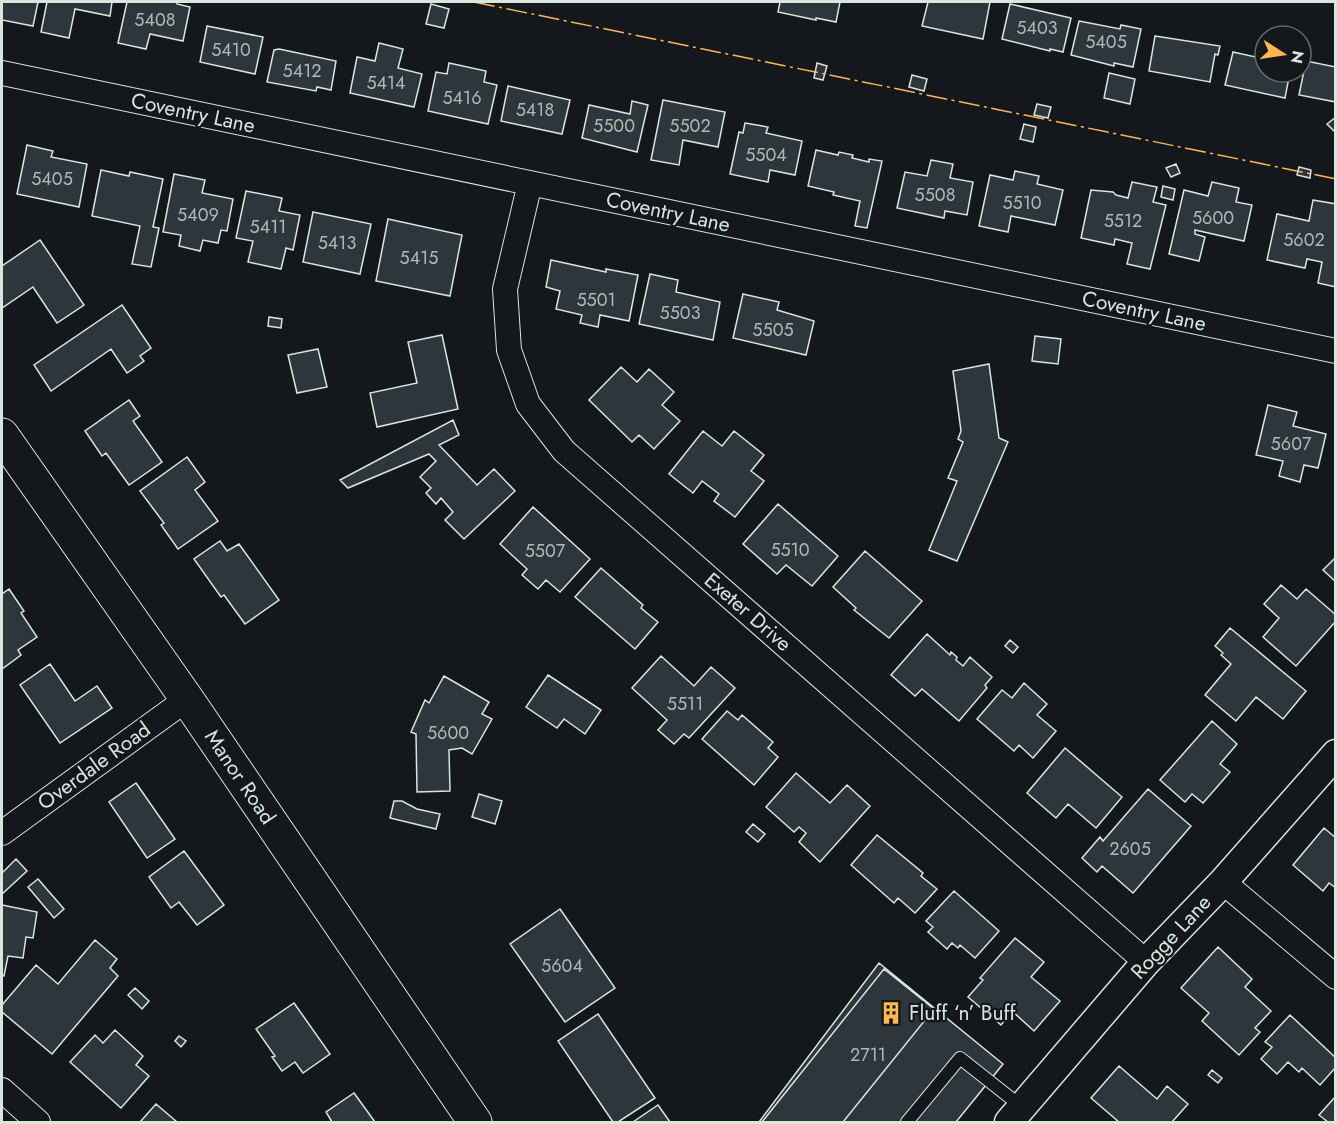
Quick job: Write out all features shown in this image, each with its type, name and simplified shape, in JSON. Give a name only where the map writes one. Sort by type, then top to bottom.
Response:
[{"type":"main road","name":"Manor Road","points":[[2,435],[187,699],[475,1122]]},
{"type":"street","name":"Coventry Lane","points":[[2,73],[1335,351]]},
{"type":"street","name":"Exeter Drive","points":[[530,183],[505,290],[509,350],[528,404],[564,451],[1146,962]]},
{"type":"street","name":"Overdale Road","points":[[2,833],[187,699]]},
{"type":"street","name":"Rogge Lane","points":[[1016,1115],[1146,962],[1223,882],[1335,754]]},
{"type":"street","points":[[1223,882],[1335,977]]},
{"type":"street","points":[[2,1090],[38,1122]]},
{"type":"lane","points":[[907,1122],[960,1058],[1016,1115]]},
{"type":"building","points":[[2,2],[38,2],[33,26],[2,20]]},
{"type":"building","points":[[47,2],[112,2],[110,16],[75,9],[69,38],[41,32]]},
{"type":"building","points":[[127,2],[177,2],[177,4],[190,7],[183,41],[150,34],[146,49],[118,43]]},
{"type":"building","points":[[780,2],[840,2],[836,22],[778,12]]},
{"type":"building","points":[[928,2],[990,2],[983,39],[922,26]]},
{"type":"building","points":[[431,4],[449,9],[444,28],[426,24]]},
{"type":"building","points":[[1010,4],[1071,18],[1063,52],[1002,39]]},
{"type":"building","points":[[1079,21],[1120,29],[1121,25],[1141,29],[1133,67],[1114,63],[1114,66],[1071,55]]},
{"type":"building","points":[[207,26],[263,37],[255,74],[200,62]]},
{"type":"building","points":[[1155,36],[1220,46],[1218,55],[1215,54],[1210,82],[1149,71]]},
{"type":"building","points":[[379,43],[403,49],[398,68],[422,74],[414,107],[350,93],[357,57],[375,61]]},
{"type":"building","points":[[279,49],[336,61],[331,90],[317,87],[316,91],[267,82],[274,50]]},
{"type":"building","points":[[1233,52],[1253,56],[1253,84],[1288,84],[1285,98],[1225,85]]},
{"type":"building","points":[[1313,62],[1336,67],[1336,102],[1299,95],[1301,84],[1313,84]]},
{"type":"building","points":[[449,63],[486,71],[484,82],[497,85],[488,124],[428,111],[436,72],[447,74]]},
{"type":"building","points":[[817,63],[827,66],[823,80],[814,78]]},
{"type":"building","points":[[1109,73],[1135,79],[1130,104],[1104,98]]},
{"type":"building","points":[[912,75],[927,79],[924,91],[909,87]]},
{"type":"building","points":[[508,86],[570,100],[562,134],[501,121]]},
{"type":"building","points":[[663,100],[725,112],[718,147],[683,140],[679,165],[651,160]]},
{"type":"building","points":[[632,101],[648,105],[637,152],[582,138],[589,105],[630,114]]},
{"type":"building","points":[[1037,104],[1051,107],[1048,118],[1034,115]]},
{"type":"building","points":[[1336,117],[1336,133],[1327,124]]},
{"type":"building","points":[[745,123],[768,127],[766,133],[802,141],[795,175],[770,170],[768,182],[730,174],[739,132],[743,133]]},
{"type":"building","points":[[1024,124],[1036,127],[1033,142],[1020,139]]},
{"type":"building","points":[[27,145],[53,151],[51,157],[87,164],[79,207],[17,194]]},
{"type":"building","points":[[816,150],[838,155],[839,152],[853,155],[852,158],[869,162],[869,159],[882,161],[867,228],[855,226],[860,201],[808,186]]},
{"type":"building","points":[[931,160],[953,164],[950,178],[973,182],[967,215],[945,211],[944,218],[897,208],[905,172],[927,176]]},
{"type":"building","points":[[1176,164],[1180,173],[1171,177],[1166,168]]},
{"type":"building","points":[[1299,167],[1311,170],[1310,178],[1297,175]]},
{"type":"building","points":[[101,170],[129,176],[130,172],[163,179],[153,227],[159,228],[151,267],[132,264],[140,226],[92,216]]},
{"type":"building","points":[[1015,171],[1039,176],[1037,184],[1063,190],[1055,225],[1011,216],[1008,232],[979,226],[990,175],[1013,180]]},
{"type":"building","points":[[174,174],[205,180],[202,193],[233,199],[227,231],[221,230],[218,243],[203,240],[200,251],[179,246],[181,235],[163,232]]},
{"type":"building","points":[[1132,182],[1157,187],[1153,202],[1166,205],[1150,269],[1127,264],[1132,243],[1115,239],[1114,245],[1081,238],[1091,190],[1113,192],[1128,198]]},
{"type":"building","points":[[1212,182],[1239,188],[1236,202],[1252,205],[1244,241],[1195,230],[1195,234],[1205,237],[1199,261],[1169,254],[1184,190],[1208,196]]},
{"type":"building","points":[[1163,186],[1175,189],[1173,200],[1161,197]]},
{"type":"building","points":[[246,191],[282,198],[279,211],[300,215],[293,250],[286,248],[281,269],[248,262],[253,241],[236,238]]},
{"type":"building","points":[[1313,200],[1336,204],[1336,287],[1318,283],[1322,262],[1307,259],[1305,268],[1267,260],[1277,214],[1309,221]]},
{"type":"building","points":[[313,212],[371,224],[360,274],[303,262]]},
{"type":"building","points":[[388,219],[462,235],[450,296],[376,281]]},
{"type":"building","points":[[40,240],[84,305],[57,323],[33,287],[2,308],[2,266]]},
{"type":"building","points":[[551,260],[606,272],[606,269],[638,275],[629,321],[600,315],[598,327],[580,323],[582,315],[556,309],[560,291],[546,287]]},
{"type":"building","points":[[650,274],[678,280],[676,292],[720,302],[713,340],[639,324]]},
{"type":"building","points":[[743,294],[779,302],[777,310],[814,321],[806,355],[733,338]]},
{"type":"building","points":[[122,305],[151,348],[140,356],[144,361],[127,373],[111,349],[51,391],[34,365]]},
{"type":"building","points":[[269,317],[282,319],[281,328],[268,326]]},
{"type":"building","points":[[442,335],[458,409],[377,427],[370,393],[417,383],[408,342]]},
{"type":"building","points":[[1035,336],[1061,339],[1058,364],[1032,361]]},
{"type":"building","points":[[318,349],[327,387],[297,393],[288,355]]},
{"type":"building","points":[[989,364],[999,438],[1008,442],[957,561],[929,550],[957,481],[948,478],[963,442],[958,439],[961,431],[953,371]]},
{"type":"building","points":[[621,367],[637,382],[649,369],[674,392],[662,405],[680,421],[654,449],[639,435],[632,442],[589,400]]},
{"type":"building","points":[[129,400],[140,416],[133,421],[162,462],[129,485],[106,453],[102,456],[85,431]]},
{"type":"building","points":[[1268,405],[1297,412],[1293,426],[1326,434],[1318,468],[1304,465],[1300,482],[1279,476],[1283,461],[1256,455]]},
{"type":"building","points":[[453,420],[459,435],[439,445],[477,485],[494,469],[515,491],[464,539],[445,520],[453,512],[441,498],[436,504],[426,493],[431,488],[420,477],[436,461],[429,454],[348,488],[340,480]]},
{"type":"building","points":[[703,431],[722,446],[734,431],[764,455],[751,471],[764,481],[735,517],[714,501],[719,494],[702,481],[693,493],[669,474]]},
{"type":"building","points":[[187,457],[205,482],[195,490],[218,521],[178,549],[161,525],[164,523],[140,491]]},
{"type":"building","points":[[778,504],[838,556],[812,586],[786,565],[777,574],[743,544]]},
{"type":"building","points":[[533,507],[590,559],[560,592],[546,580],[538,589],[522,575],[527,569],[500,544]]},
{"type":"building","points":[[220,541],[227,551],[239,544],[279,600],[245,624],[224,595],[221,597],[194,559]]},
{"type":"building","points":[[865,551],[922,601],[889,638],[854,610],[856,608],[833,587]]},
{"type":"building","points":[[1336,557],[1336,582],[1323,570]]},
{"type":"building","points":[[601,568],[643,605],[641,608],[658,622],[635,649],[575,597]]},
{"type":"building","points":[[1281,585],[1297,599],[1306,589],[1336,615],[1336,621],[1296,666],[1263,637],[1279,618],[1264,604]]},
{"type":"building","points":[[9,589],[24,611],[21,613],[37,637],[18,650],[21,655],[2,669],[2,594]]},
{"type":"building","points":[[1230,628],[1306,691],[1283,719],[1256,697],[1236,721],[1205,695],[1231,664],[1215,646]]},
{"type":"building","points":[[927,634],[950,655],[951,652],[957,657],[956,660],[963,666],[970,657],[992,677],[985,685],[987,688],[959,721],[922,689],[915,696],[891,675]]},
{"type":"building","points":[[1010,640],[1018,647],[1013,653],[1005,646]]},
{"type":"building","points":[[661,656],[694,686],[711,667],[735,688],[689,738],[684,734],[674,744],[658,730],[667,720],[632,688]]},
{"type":"building","points":[[50,664],[75,701],[97,686],[112,708],[60,743],[20,685]]},
{"type":"building","points":[[548,675],[601,710],[585,734],[564,719],[557,728],[526,707]]},
{"type":"building","points":[[444,676],[489,702],[482,714],[492,719],[472,754],[462,748],[449,750],[450,791],[417,792],[416,734],[411,732],[425,700],[429,703]]},
{"type":"building","points":[[1024,683],[1047,704],[1037,715],[1056,731],[1033,758],[1019,745],[1014,751],[977,719],[1002,690],[1012,698]]},
{"type":"building","points":[[727,711],[738,720],[742,715],[773,742],[768,748],[778,757],[754,785],[702,739]]},
{"type":"building","points":[[1212,721],[1237,744],[1220,764],[1230,772],[1203,803],[1192,794],[1185,802],[1160,780]]},
{"type":"building","points":[[1065,748],[1122,797],[1096,828],[1068,804],[1056,818],[1027,793]]},
{"type":"building","points":[[796,773],[830,803],[847,785],[870,806],[820,862],[799,842],[806,833],[799,827],[794,832],[766,807]]},
{"type":"building","points":[[136,783],[175,839],[147,858],[109,802]]},
{"type":"building","points":[[1148,789],[1191,826],[1133,893],[1102,866],[1097,872],[1082,858],[1100,837],[1103,841]]},
{"type":"building","points":[[479,794],[502,801],[495,824],[472,817]]},
{"type":"building","points":[[394,801],[402,801],[417,809],[440,814],[436,829],[390,818]]},
{"type":"building","points":[[753,824],[765,834],[758,842],[746,832]]},
{"type":"building","points":[[1324,828],[1336,838],[1336,888],[1329,883],[1323,891],[1293,865]]},
{"type":"building","points":[[877,835],[923,873],[921,876],[937,889],[915,913],[898,898],[894,903],[851,865]]},
{"type":"building","points":[[184,851],[224,905],[197,925],[179,902],[171,908],[149,877]]},
{"type":"building","points":[[16,859],[27,871],[2,894],[2,873]]},
{"type":"building","points":[[38,879],[64,909],[54,918],[28,887]]},
{"type":"building","points":[[954,891],[999,931],[975,958],[960,945],[958,948],[952,943],[947,949],[928,932],[933,927],[926,921]]},
{"type":"building","points":[[2,905],[37,912],[33,938],[26,937],[23,958],[8,956],[4,976],[2,975]]},
{"type":"building","points":[[560,909],[615,988],[565,1022],[510,944]]},
{"type":"building","points":[[1015,938],[1044,962],[1031,977],[1060,1001],[1034,1031],[1012,1011],[1001,1025],[968,997],[983,980],[980,978]]},
{"type":"building","points":[[95,940],[117,959],[110,968],[118,976],[52,1054],[2,1012],[2,1005],[36,965],[58,984]]},
{"type":"building","points":[[1218,947],[1252,979],[1245,987],[1271,1011],[1255,1028],[1260,1032],[1239,1055],[1202,1021],[1209,1013],[1181,988]]},
{"type":"building","name":"Fluff ‘n’ Buff","points":[[879,963],[1003,1064],[956,1122],[759,1122]]},
{"type":"building","points":[[884,969],[934,1009],[843,1122],[762,1122]]},
{"type":"building","points":[[135,988],[149,1001],[142,1009],[128,995]]},
{"type":"building","points":[[294,1003],[330,1054],[303,1073],[295,1062],[282,1071],[272,1057],[275,1056],[256,1029]]},
{"type":"building","points":[[598,1014],[655,1098],[618,1122],[613,1122],[558,1041]]},
{"type":"building","points":[[1290,1015],[1336,1058],[1336,1067],[1320,1085],[1302,1068],[1299,1072],[1288,1062],[1277,1074],[1261,1059],[1272,1047],[1265,1042]]},
{"type":"building","points":[[115,1030],[143,1056],[136,1065],[149,1076],[121,1108],[70,1062],[95,1035],[103,1043]]},
{"type":"building","points":[[179,1036],[186,1041],[181,1047],[175,1041]]},
{"type":"building","points":[[1119,1066],[1157,1099],[1167,1086],[1188,1104],[1172,1122],[1119,1122],[1091,1098]]},
{"type":"building","points":[[1212,1070],[1222,1078],[1218,1083],[1208,1075]]},
{"type":"building","points":[[354,1093],[375,1122],[332,1122],[326,1112]]},
{"type":"building","points":[[1336,1096],[1336,1122],[1328,1122],[1319,1115]]},
{"type":"building","points":[[156,1104],[177,1122],[140,1122]]},
{"type":"building","points":[[658,1105],[670,1122],[633,1122]]},
{"type":"power","points":[[474,2],[1336,179]]},
{"type":"place","name":"Fluff ‘n’ Buff","points":[[891,1013]]}]
